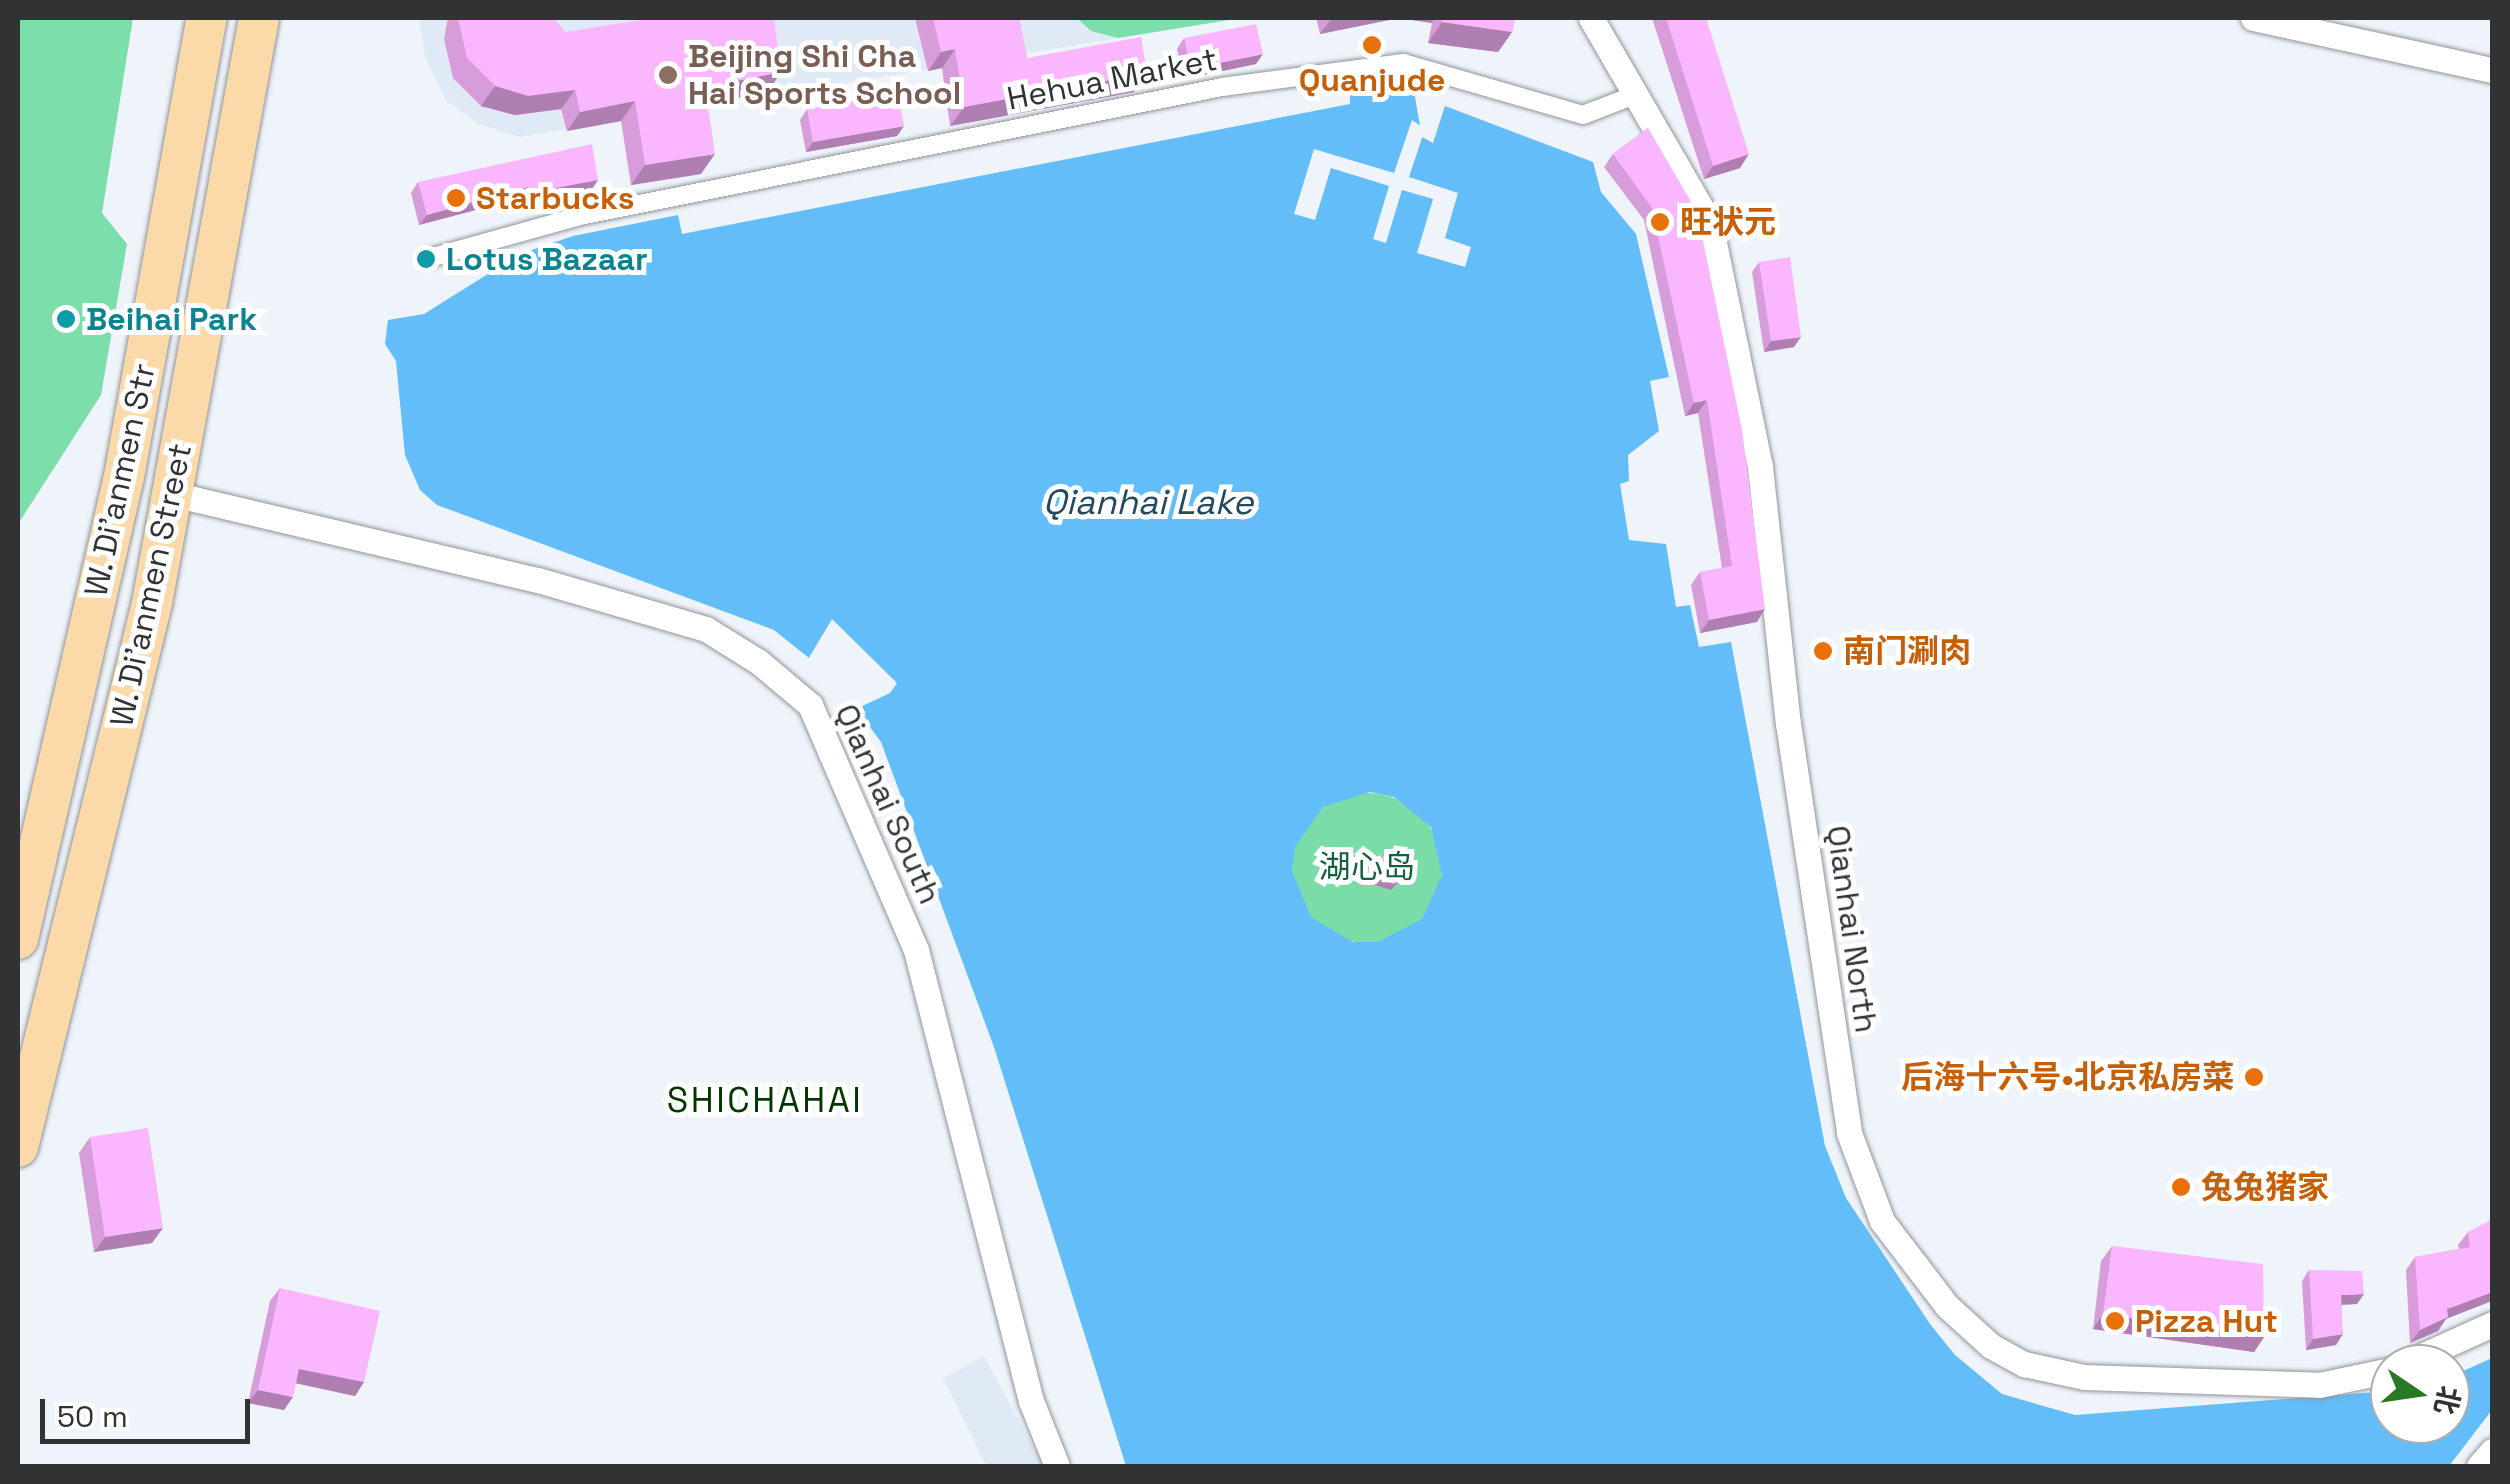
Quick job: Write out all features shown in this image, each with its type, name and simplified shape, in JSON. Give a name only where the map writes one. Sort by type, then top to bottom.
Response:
[{"type":"main road","name":"W. Di'anmen Str","points":[[18,939],[124,477],[207,18]]},
{"type":"main road","name":"W. Di'anmen Street","points":[[18,1147],[173,494],[260,18]]},
{"type":"street","name":"Qianhai North","points":[[1591,18],[1632,96],[1710,223],[1760,467],[1788,723],[1850,1133],[1882,1221],[1946,1306],[1992,1346],[2024,1364],[2084,1377],[2319,1384],[2370,1374]]},
{"type":"street","points":[[2253,18],[2492,70]]},
{"type":"street","name":"Hehua Market","points":[[426,259],[580,216],[1240,84],[1403,63],[1584,115],[1632,96]]},
{"type":"street","name":"Qianhai South","points":[[173,494],[538,580],[706,629],[759,662],[810,704],[916,950],[1031,1401],[1057,1466]]},
{"type":"street","points":[[2448,1344],[2492,1324]]},
{"type":"street","points":[[2479,1466],[2492,1452]]},
{"type":"shaded area","name":"Beijing Shi Cha Hai Sports School","points":[[419,18],[1241,18],[518,137],[478,124],[446,100],[425,58]]},
{"type":"shaded area","points":[[984,1356],[1044,1466],[986,1466],[943,1378]]},
{"type":"green space","name":"Beihai Park","points":[[18,18],[133,18],[102,213],[127,244],[101,395],[18,524]]},
{"type":"green space","points":[[1077,18],[1241,18],[1118,38],[1091,31]]},
{"type":"green space","name":"湖心岛","points":[[1367,793],[1396,799],[1420,815],[1436,839],[1442,868],[1436,897],[1420,921],[1396,937],[1367,943],[1338,937],[1314,921],[1298,897],[1292,868],[1298,839],[1314,815],[1338,799]]},
{"type":"water","name":"Qianhai Lake","points":[[1350,86],[1413,86],[1422,137],[1433,143],[1445,106],[1593,162],[1601,192],[1636,234],[1669,377],[1650,381],[1659,431],[1628,455],[1629,481],[1620,484],[1629,540],[1666,544],[1676,607],[1690,605],[1699,647],[1731,642],[1825,1146],[1846,1198],[1930,1324],[1955,1355],[2002,1394],[2075,1415],[2370,1393],[2370,1444],[2466,1444],[2449,1466],[1126,1466],[994,1047],[881,742],[834,678],[774,630],[437,505],[420,490],[405,455],[396,361],[385,344],[388,320],[424,314],[520,254],[573,236],[678,215],[682,234],[1350,104]],"holes":[[[1370,792],[1394,797],[1431,827],[1442,875],[1422,919],[1378,942],[1353,942],[1311,917],[1292,871],[1295,847],[1323,807]]]},
{"type":"water","name":"Qianhai Lake","points":[[2492,1358],[2492,1410],[2470,1439],[2470,1368]]},
{"type":"pier","points":[[1412,120],[1425,129],[1409,177],[1458,193],[1445,238],[1471,247],[1465,267],[1417,253],[1433,199],[1402,190],[1386,243],[1373,239],[1389,186],[1331,168],[1315,220],[1294,214],[1314,149],[1394,173]]},
{"type":"pier","points":[[832,619],[897,683],[890,693],[854,710],[807,661]]},
{"type":"building","points":[[458,18],[553,18],[565,32],[653,18],[774,18],[781,72],[705,87],[715,154],[645,165],[635,101],[580,112],[575,90],[528,96],[495,86],[467,58]]},
{"type":"building","points":[[933,18],[1019,18],[1027,58],[1141,37],[1147,73],[964,107],[955,49],[941,52]]},
{"type":"building","points":[[1443,18],[1515,18],[1512,32],[1442,22]]},
{"type":"building","points":[[1666,18],[1706,18],[1749,154],[1713,166]]},
{"type":"building","points":[[1256,24],[1263,54],[1191,69],[1184,38]]},
{"type":"building","points":[[898,93],[904,126],[813,142],[807,109]]},
{"type":"building","points":[[1648,128],[1697,212],[1742,430],[1765,609],[1709,620],[1700,572],[1732,566],[1707,400],[1694,403],[1652,208],[1613,154]]},
{"type":"building","points":[[592,144],[598,180],[529,193],[528,187],[427,215],[418,182]]},
{"type":"building","points":[[1790,257],[1801,337],[1771,341],[1759,262]]},
{"type":"building","points":[[1388,852],[1403,857],[1407,873],[1394,884],[1379,879],[1375,864]]},
{"type":"building","points":[[148,1128],[163,1228],[105,1237],[90,1137]]},
{"type":"building","points":[[2492,1220],[2492,1292],[2447,1309],[2448,1317],[2420,1330],[2415,1257],[2470,1247],[2468,1232]]},
{"type":"building","points":[[2112,1246],[2263,1264],[2264,1337],[2103,1314]]},
{"type":"building","points":[[2309,1270],[2362,1271],[2364,1294],[2341,1295],[2343,1334],[2313,1339]]},
{"type":"building","points":[[280,1288],[380,1311],[364,1382],[299,1369],[293,1397],[258,1390]]},
{"type":"place","name":"Quanjude","points":[[1372,45]]},
{"type":"place","name":"Beijing Shi Cha Hai Sports School","points":[[668,75]]},
{"type":"place","name":"Starbucks","points":[[456,198]]},
{"type":"place","name":"旺状元","points":[[1660,222]]},
{"type":"place","name":"Lotus Bazaar","points":[[426,259]]},
{"type":"place","name":"Beihai Park","points":[[66,319]]},
{"type":"place","name":"南门涮肉","points":[[1823,651]]},
{"type":"place","name":"后海十六号•北京私房菜","points":[[2254,1077]]},
{"type":"place","name":"兔兔猪家","points":[[2181,1187]]},
{"type":"place","name":"Pizza Hut","points":[[2115,1321]]},
{"type":"district","name":"SHICHAHAI","points":[[765,1100]]}]
